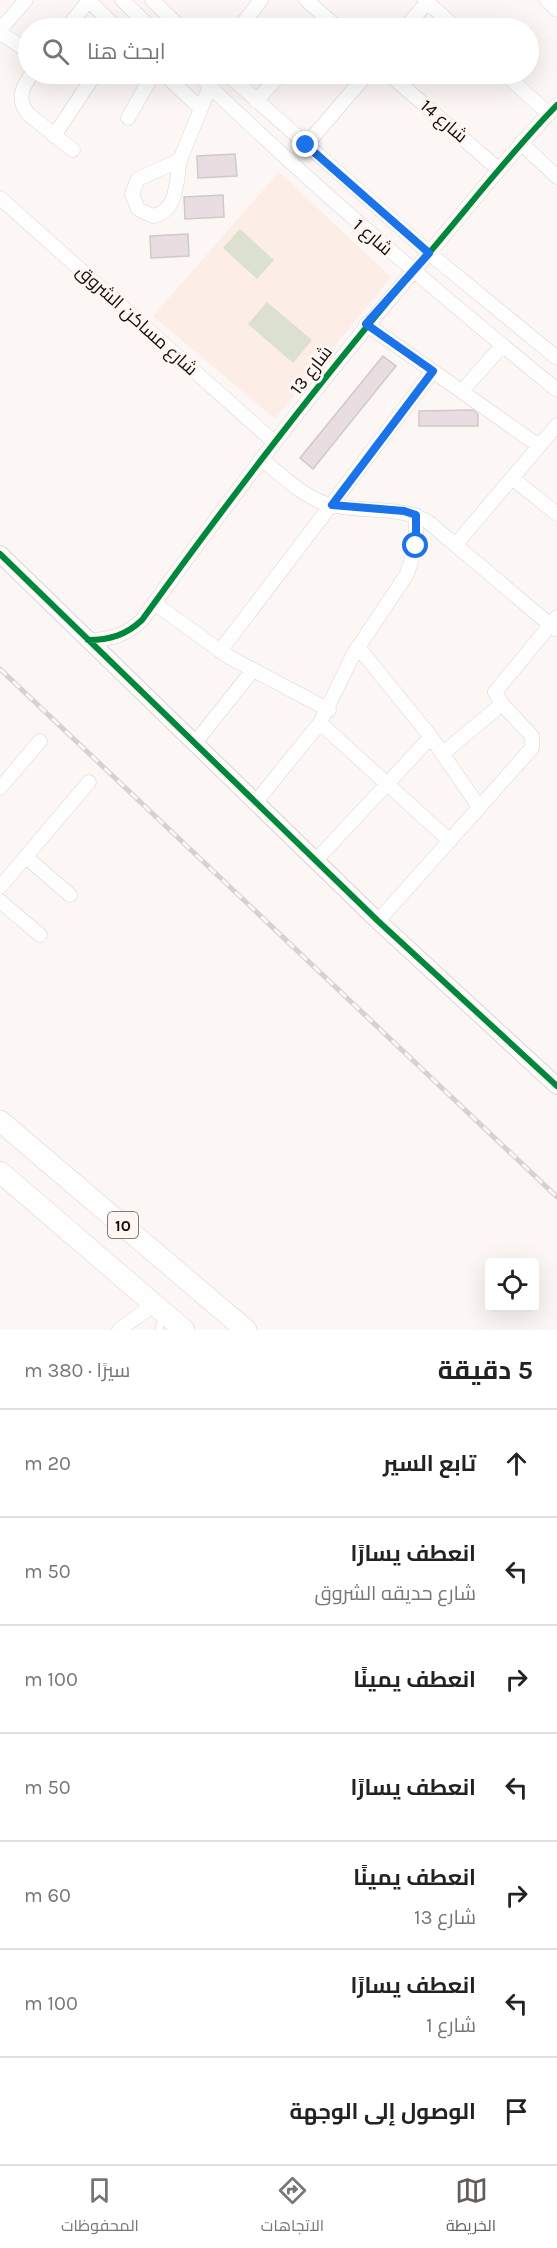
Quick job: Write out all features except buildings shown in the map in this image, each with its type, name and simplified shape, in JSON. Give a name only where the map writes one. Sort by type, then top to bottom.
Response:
[{"type":"main road","name":"10","points":[[0,1121],[246,1330]]},
{"type":"main road","name":"10","points":[[0,1172],[158,1316],[184,1330]]},
{"type":"street","points":[[18,44],[0,32],[26,0]]},
{"type":"street","points":[[75,18],[89,0],[107,18]]},
{"type":"street","points":[[122,0],[140,18]]},
{"type":"street","points":[[152,0],[167,5],[175,18]]},
{"type":"street","points":[[247,18],[261,0]]},
{"type":"street","points":[[306,0],[323,18]]},
{"type":"street","points":[[547,0],[557,10]]},
{"type":"street","points":[[413,18],[427,1],[445,18]]},
{"type":"street","points":[[131,18],[135,13]]},
{"type":"street","points":[[26,84],[21,93],[23,108],[73,150]]},
{"type":"street","points":[[54,135],[88,84]]},
{"type":"street","points":[[128,118],[147,84]]},
{"type":"street","points":[[175,84],[201,109]]},
{"type":"street","name":"شارع 1","points":[[238,84],[429,253],[557,358]]},
{"type":"street","points":[[256,101],[272,84]]},
{"type":"street","points":[[306,145],[358,84]]},
{"type":"street","name":"شارع 14","points":[[400,84],[498,169]]},
{"type":"street","points":[[519,84],[553,109]]},
{"type":"street","points":[[180,160],[210,86]]},
{"type":"street","name":"شارع 1","points":[[210,86],[290,163],[412,272],[557,390]]},
{"type":"street","name":"شارع 13","points":[[88,640],[112,638],[124,634],[142,620],[261,459],[366,324],[429,253],[520,143],[553,109]]},
{"type":"street","points":[[520,143],[557,177]]},
{"type":"street","name":"شارع مساكن الشروق","points":[[0,198],[274,442]]},
{"type":"street","points":[[366,324],[539,446]]},
{"type":"street","points":[[462,391],[502,346]]},
{"type":"street","points":[[220,651],[433,371]]},
{"type":"street","points":[[456,544],[557,425]]},
{"type":"street","points":[[261,459],[312,497],[332,505],[404,511],[416,515],[456,544],[555,624],[496,687],[495,692],[502,704],[532,736],[534,745],[378,921]]},
{"type":"street","points":[[512,478],[557,514]]},
{"type":"street","points":[[255,802],[320,723],[358,646],[407,574],[416,546],[416,515]]},
{"type":"street","points":[[0,554],[378,921],[557,1086]]},
{"type":"street","points":[[154,603],[220,651],[328,710]]},
{"type":"street","points":[[358,646],[431,737],[479,807]]},
{"type":"street","points":[[194,744],[253,670]]},
{"type":"street","points":[[442,754],[502,704]]},
{"type":"street","points":[[320,723],[450,841]]},
{"type":"street","points":[[316,861],[431,737]]},
{"type":"street","points":[[0,788],[40,741]]},
{"type":"street","points":[[0,887],[89,782]]},
{"type":"street","points":[[26,857],[70,895]]},
{"type":"street","points":[[0,901],[40,935]]},
{"type":"street","points":[[118,1330],[158,1316]]},
{"type":"shaded area","points":[[279,172],[391,277],[275,419],[153,316]]},
{"type":"shaded area","points":[[240,229],[274,260],[257,279],[223,248]]},
{"type":"shaded area","points":[[267,302],[312,340],[293,363],[248,324]]},
{"type":"railway","points":[[0,669],[557,1197]]},
{"type":"cycle path","points":[[88,640],[117,636],[142,620],[317,388],[391,297],[557,105]]},
{"type":"cycle path","points":[[0,554],[378,921],[557,1086]]},
{"type":"route","points":[[306,145],[429,253],[366,324],[433,371],[332,505],[404,511],[416,515],[416,546]]}]
